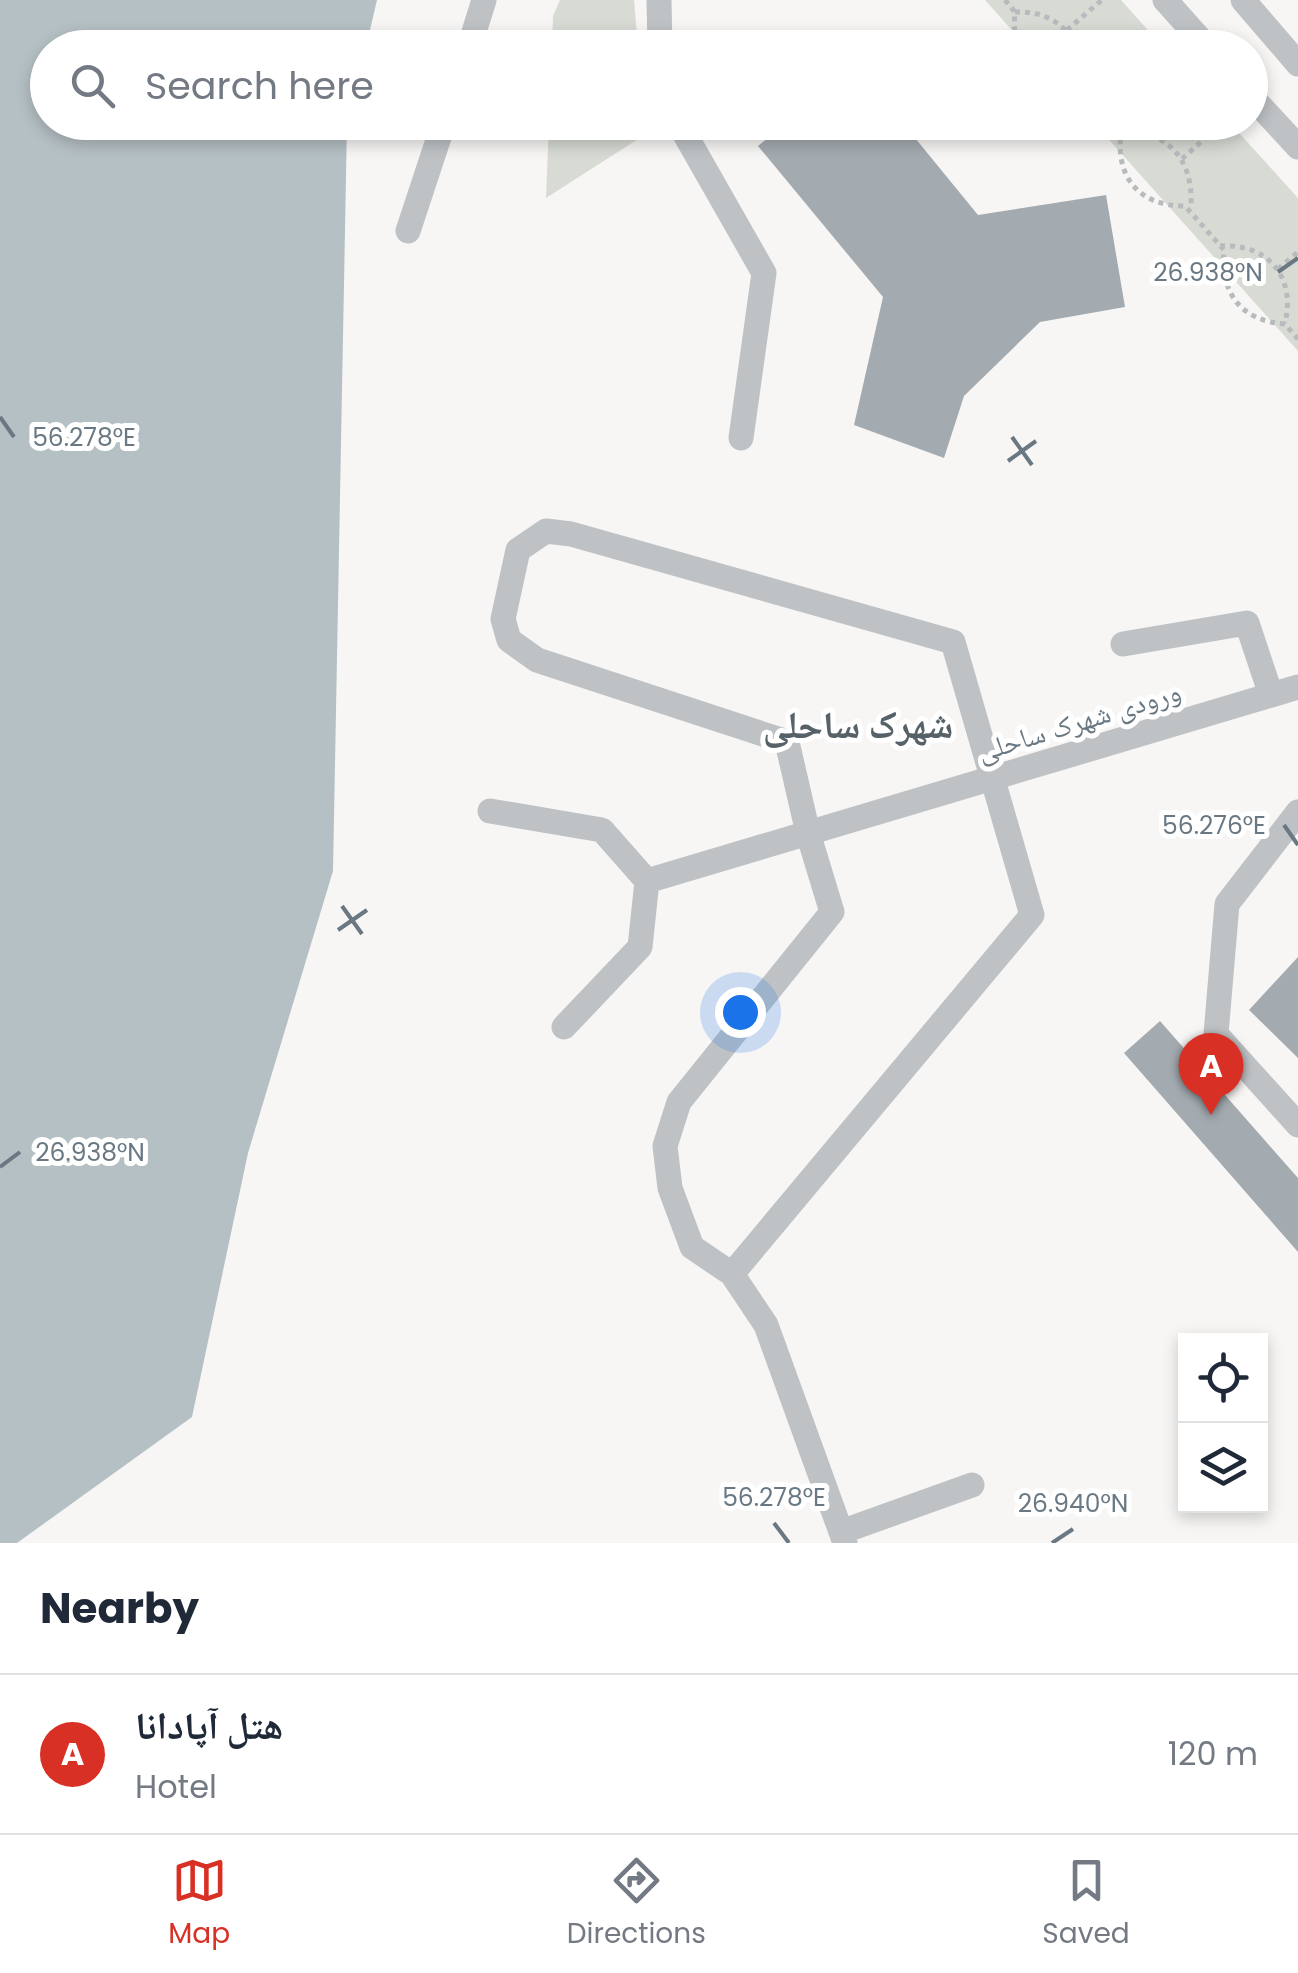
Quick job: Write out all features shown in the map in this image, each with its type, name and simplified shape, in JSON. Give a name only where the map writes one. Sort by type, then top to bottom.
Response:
[{"type":"street","points":[[474,30],[484,0]]},
{"type":"street","points":[[659,0],[660,30]]},
{"type":"street","points":[[1165,0],[1192,30]]},
{"type":"street","points":[[1243,0],[1298,64]]},
{"type":"street","points":[[1268,114],[1298,147]]},
{"type":"street","points":[[408,231],[438,140]]},
{"type":"street","points":[[688,140],[764,274],[741,438]]},
{"type":"street","points":[[732,1274],[1032,916],[953,642],[571,534],[546,532],[518,550],[503,619],[510,640],[537,660],[787,742],[832,912],[679,1102],[665,1146],[670,1188],[692,1246],[732,1274],[766,1325],[843,1538],[972,1485]]},
{"type":"street","points":[[1123,644],[1247,624],[1271,696]]},
{"type":"street","name":"ورودی شهرک ساحلی","points":[[647,880],[1298,687]]},
{"type":"street","points":[[490,811],[602,830],[647,880],[640,947],[564,1028]]},
{"type":"street","points":[[1298,812],[1227,904],[1216,1034],[1298,1125]]},
{"type":"path","points":[[1005,0],[1016,12],[1041,14],[1066,30],[1102,0]]},
{"type":"path","points":[[1015,30],[1016,12]]},
{"type":"path","points":[[1119,140],[1121,161],[1134,187],[1157,203],[1185,206],[1224,250],[1224,278],[1238,304],[1259,319],[1285,324],[1298,339]]},
{"type":"path","points":[[1162,140],[1172,147],[1189,174],[1190,204]]},
{"type":"path","points":[[1182,160],[1203,140]]},
{"type":"path","points":[[1220,246],[1246,247],[1278,269],[1288,295],[1285,324]]},
{"type":"path","points":[[1278,269],[1298,252]]},
{"type":"shaded area","points":[[0,0],[377,0],[370,30],[30,30],[30,140],[347,140],[333,871],[248,1153],[192,1417],[17,1543],[0,1543]]},
{"type":"shaded area","points":[[560,0],[634,0],[637,30],[553,30]]},
{"type":"shaded area","points":[[985,0],[1121,0],[1148,30],[1012,30]]},
{"type":"shaded area","points":[[548,140],[637,140],[546,198]]},
{"type":"shaded area","points":[[1109,140],[1245,140],[1298,198],[1298,351]]},
{"type":"building","points":[[765,140],[917,140],[978,215],[1106,195],[1125,307],[1040,322],[964,396],[944,458],[854,425],[883,297],[758,146]]},
{"type":"building","points":[[1298,957],[1298,1058],[1249,1010]]},
{"type":"building","points":[[1160,1021],[1298,1178],[1298,1252],[1124,1053]]},
{"type":"place","name":"هتل آپادانا","points":[[1211,1115]]},
{"type":"district","name":"شهرک ساحلی","points":[[858,725]]}]
